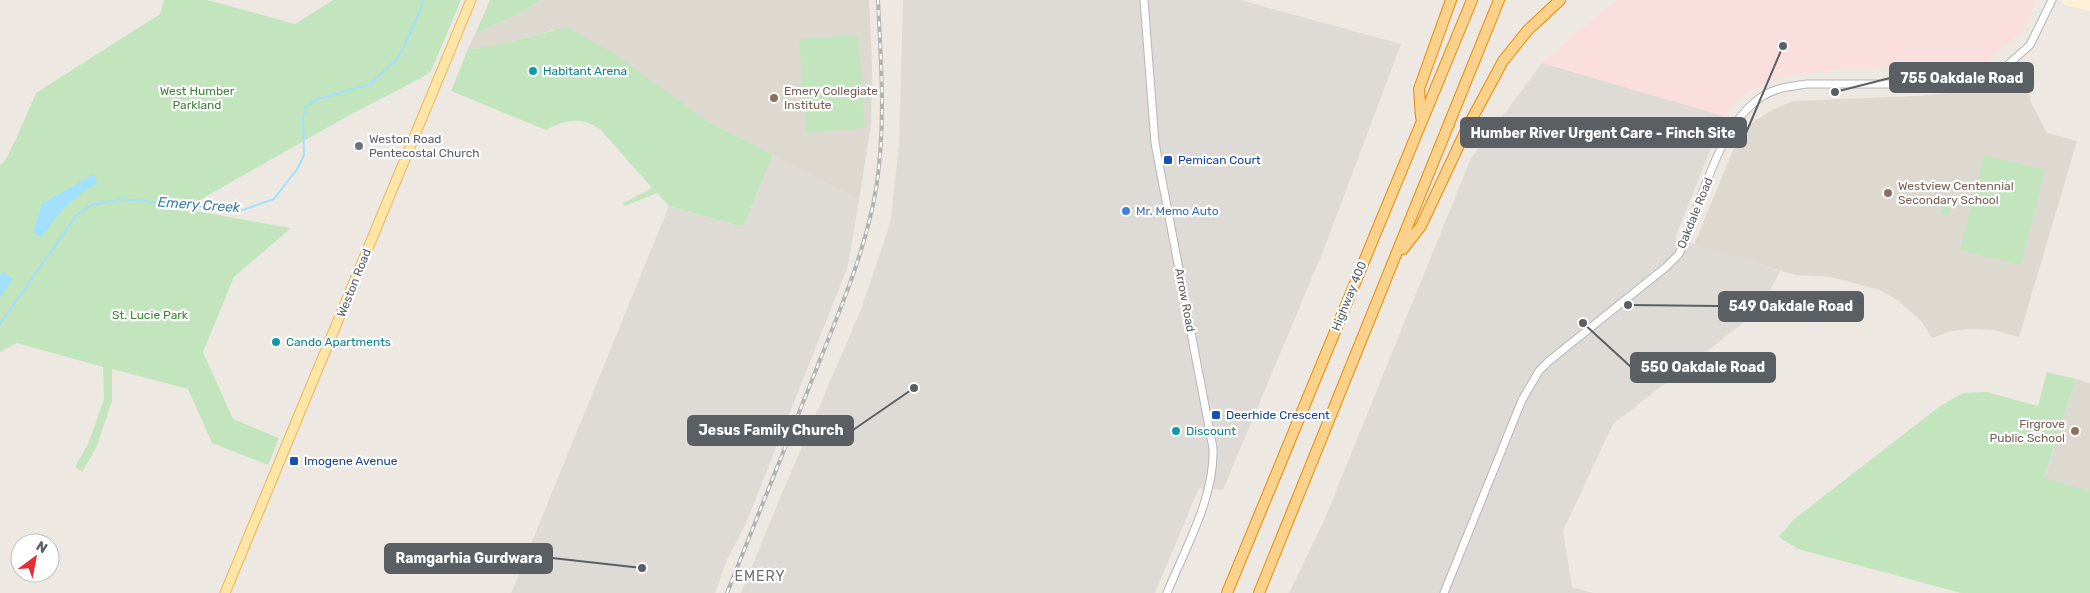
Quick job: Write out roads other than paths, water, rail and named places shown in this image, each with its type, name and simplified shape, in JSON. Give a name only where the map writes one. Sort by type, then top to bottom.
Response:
[{"type":"highway","points":[[1421,120],[1419,90],[1451,0]]},
{"type":"highway","name":"Highway 400","points":[[1227,593],[1472,0]]},
{"type":"highway","points":[[1259,593],[1499,0]]},
{"type":"highway","points":[[1396,257],[1421,226],[1467,128],[1503,60],[1528,30],[1560,0]]},
{"type":"main road","name":"Weston Road","points":[[225,593],[471,0]]},
{"type":"street","name":"Arrow Road","points":[[1144,0],[1154,140],[1201,379],[1213,460],[1210,485],[1203,506],[1167,593]]},
{"type":"street","name":"Oakdale Road","points":[[1444,593],[1522,400],[1539,371],[1566,346],[1666,267],[1678,254],[1725,138],[1742,114],[1763,96],[1786,87],[1807,84],[1969,84],[2003,69],[2030,45],[2052,0]]},
{"type":"water","points":[[94,174],[97,183],[65,207],[41,238],[33,232],[42,204]]},
{"type":"water","points":[[3,272],[13,279],[0,298],[0,275]]},
{"type":"waterway","name":"Emery Creek","points":[[0,324],[76,216],[91,205],[123,199],[240,211],[274,199],[298,168],[304,155],[303,119],[305,108],[315,100],[370,84],[397,59],[406,43],[424,0]]},
{"type":"railway","points":[[727,593],[841,306],[865,237],[876,189],[881,142],[882,118],[878,0]]},
{"type":"place","name":"Humber River Urgent Care - Finch Site","points":[[1783,46]]},
{"type":"place","name":"Habitant Arena","points":[[533,71]]},
{"type":"place","name":"755 Oakdale Road","points":[[1835,92]]},
{"type":"place","name":"Emery Collegiate Institute","points":[[774,98]]},
{"type":"place","name":"Weston Road Pentecostal Church","points":[[359,146]]},
{"type":"place","name":"Pemican Court","points":[[1168,160]]},
{"type":"place","name":"Westview Centennial Secondary School","points":[[1888,193]]},
{"type":"place","name":"Mr. Memo Auto","points":[[1126,211]]},
{"type":"place","name":"549 Oakdale Road","points":[[1628,305]]},
{"type":"place","name":"550 Oakdale Road","points":[[1583,323]]},
{"type":"place","name":"Cando Apartments","points":[[276,342]]},
{"type":"place","name":"Jesus Family Church","points":[[914,388]]},
{"type":"place","name":"Deerhide Crescent","points":[[1216,415]]},
{"type":"place","name":"Discount","points":[[1176,431]]},
{"type":"place","name":"Firgrove Public School","points":[[2075,431]]},
{"type":"place","name":"Imogene Avenue","points":[[294,461]]},
{"type":"place","name":"Ramgarhia Gurdwara","points":[[642,568]]},
{"type":"district","name":"EMERY","points":[[760,576]]},
{"type":"park label","name":"West Humber Parkland","points":[[197,98]]},
{"type":"park label","name":"St. Lucie Park","points":[[150,315]]}]
